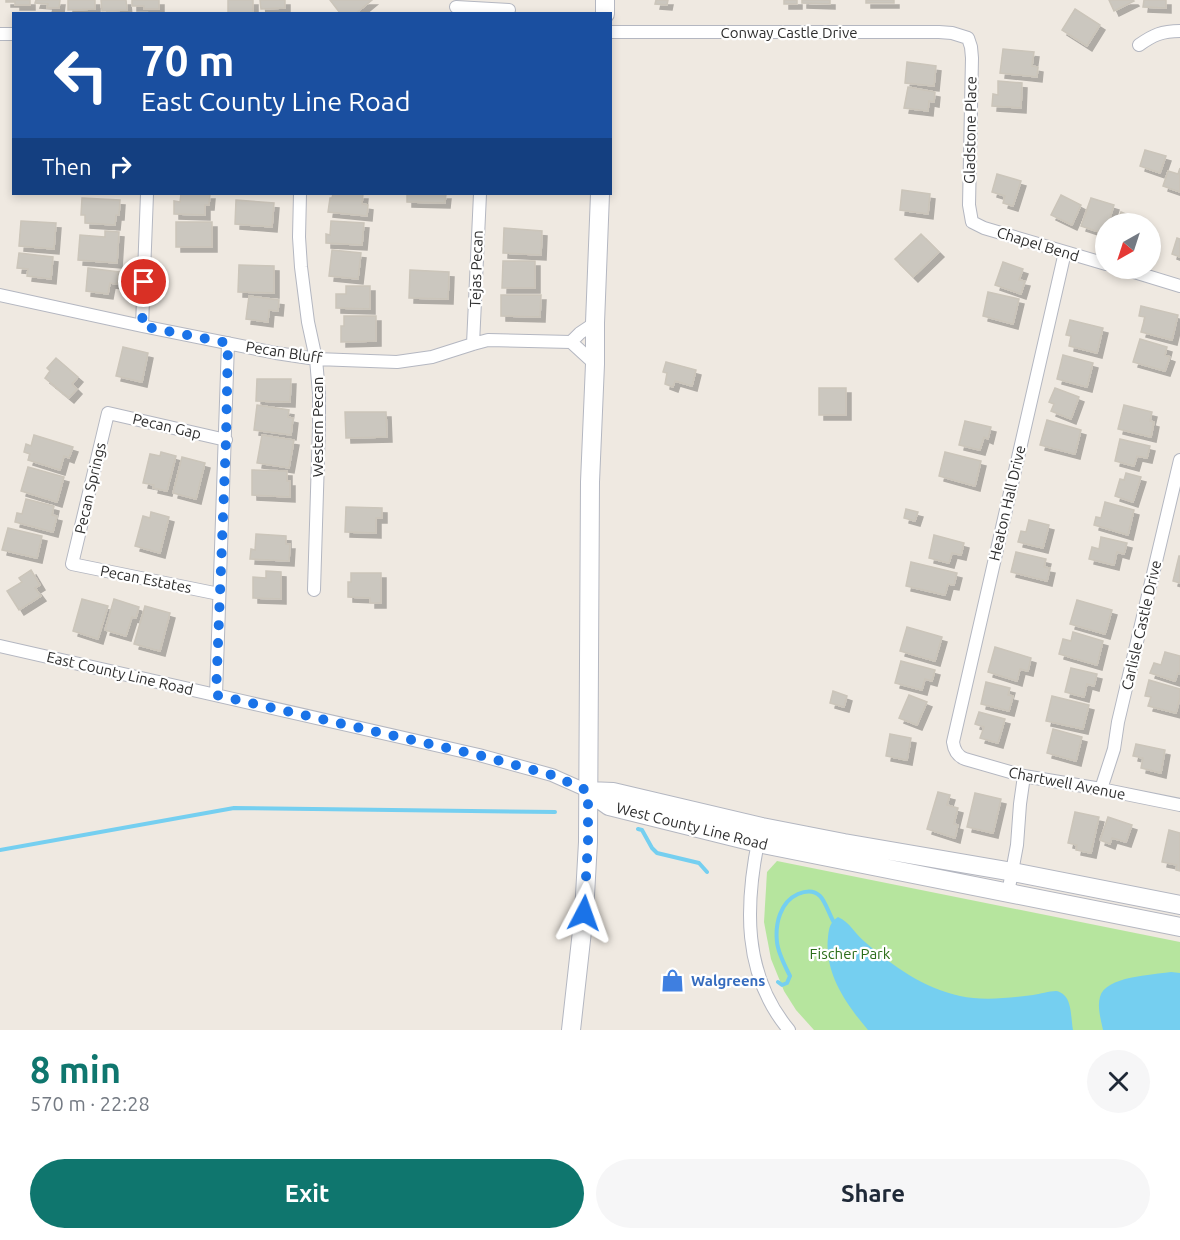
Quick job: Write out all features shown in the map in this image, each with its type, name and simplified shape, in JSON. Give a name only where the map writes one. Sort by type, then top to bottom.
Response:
[{"type":"main road","points":[[571,1030],[584,913],[588,842],[590,482],[600,195]]},
{"type":"main road","name":"West County Line Road","points":[[588,791],[609,806],[760,835],[1008,893],[1180,927]]},
{"type":"main road","name":"West County Line Road","points":[[760,835],[844,843],[1180,904]]},
{"type":"street","points":[[456,7],[485,11],[509,10]]},
{"type":"street","points":[[1139,45],[1154,35],[1180,31]]},
{"type":"street","name":"Conway Castle Drive","points":[[612,32],[939,32],[968,38]]},
{"type":"street","name":"Gladstone Place","points":[[968,38],[972,58],[969,205],[972,222]]},
{"type":"street","points":[[142,326],[147,195]]},
{"type":"street","name":"Western Pecan","points":[[300,195],[301,267],[308,322],[316,359],[319,394],[314,590]]},
{"type":"street","name":"Tejas Pecan","points":[[473,344],[480,195]]},
{"type":"street","name":"Chapel Bend","points":[[972,222],[984,228],[1095,261]]},
{"type":"street","name":"Heaton Hall Drive","points":[[957,754],[953,742],[1065,252]]},
{"type":"street","points":[[1157,279],[1180,286]]},
{"type":"street","name":"Pecan Bluff","points":[[0,295],[142,326],[316,359],[397,362],[432,357],[488,340],[571,342]]},
{"type":"street","points":[[595,323],[571,342],[595,364]]},
{"type":"street","points":[[216,695],[228,343]]},
{"type":"street","name":"Pecan Gap","points":[[108,412],[226,440]]},
{"type":"street","name":"Pecan Springs","points":[[72,564],[108,412]]},
{"type":"street","name":"Carlisle Castle Drive","points":[[1101,789],[1114,749],[1118,722],[1180,460]]},
{"type":"street","name":"Pecan Estates","points":[[72,564],[219,594]]},
{"type":"street","name":"East County Line Road","points":[[0,646],[478,755],[552,775],[588,791]]},
{"type":"street","name":"Chartwell Avenue","points":[[957,754],[970,761],[1024,776],[1180,805]]},
{"type":"street","points":[[1008,893],[1017,845],[1024,776]]},
{"type":"street","points":[[760,835],[753,866],[749,910],[753,956],[772,1008],[789,1030]]},
{"type":"green space","name":"Fischer Park","points":[[777,861],[1180,942],[1180,1030],[814,1030],[796,1010],[784,991],[771,959],[764,922],[767,872]]},
{"type":"water","points":[[838,917],[898,968],[933,988],[969,998],[987,999],[1060,992],[1067,998],[1073,1030],[868,1030],[838,987],[829,963],[829,931],[832,923]]},
{"type":"water","points":[[1171,972],[1180,973],[1180,1030],[1103,1030],[1099,1005],[1104,990],[1131,978]]},
{"type":"building","points":[[6,0],[30,0],[30,5],[15,5],[15,2],[6,2]]},
{"type":"building","points":[[36,0],[60,0],[59,8],[47,8],[48,4],[35,3]]},
{"type":"building","points":[[68,0],[95,0],[95,9],[68,10]]},
{"type":"building","points":[[101,0],[126,0],[127,10],[102,11]]},
{"type":"building","points":[[132,0],[159,0],[159,9],[132,6]]},
{"type":"building","points":[[228,0],[253,0],[253,12],[228,12]]},
{"type":"building","points":[[260,0],[285,0],[285,8],[261,9]]},
{"type":"building","points":[[330,0],[372,0],[357,12],[339,12]]},
{"type":"building","points":[[656,0],[668,0],[667,5],[655,4]]},
{"type":"building","points":[[784,0],[797,0],[797,4],[784,4]]},
{"type":"building","points":[[802,0],[830,0],[830,4],[802,3]]},
{"type":"building","points":[[866,0],[894,0],[894,3],[866,3]]},
{"type":"building","points":[[1109,0],[1133,0],[1134,1],[1114,11]]},
{"type":"building","points":[[1144,0],[1166,0],[1166,8],[1143,7]]},
{"type":"building","points":[[1075,9],[1100,25],[1087,46],[1062,30]]},
{"type":"building","points":[[1003,49],[1034,52],[1032,66],[1038,67],[1037,77],[1000,73]]},
{"type":"building","points":[[907,62],[936,66],[934,86],[905,83]]},
{"type":"building","points":[[998,81],[1022,83],[1021,108],[992,106],[993,94],[998,95]]},
{"type":"building","points":[[908,87],[935,92],[934,102],[929,101],[928,111],[904,108]]},
{"type":"building","points":[[1145,150],[1166,156],[1160,173],[1140,166]]},
{"type":"building","points":[[1180,168],[1180,192],[1163,186],[1168,171],[1178,174]]},
{"type":"building","points":[[997,174],[1021,181],[1013,206],[1003,203],[1005,196],[992,192]]},
{"type":"building","points":[[902,190],[930,194],[928,214],[900,210]]},
{"type":"building","points":[[181,195],[210,195],[209,205],[205,205],[205,215],[174,214],[174,201],[180,202]]},
{"type":"building","points":[[333,195],[363,195],[362,204],[368,205],[367,216],[328,212],[330,198]]},
{"type":"building","points":[[407,195],[446,195],[445,203],[407,202]]},
{"type":"building","points":[[1061,195],[1081,205],[1072,225],[1051,215]]},
{"type":"building","points":[[82,198],[120,200],[119,215],[116,215],[115,225],[85,223],[85,215],[81,215]]},
{"type":"building","points":[[1091,198],[1114,205],[1111,213],[1095,213],[1095,231],[1081,226]]},
{"type":"building","points":[[236,200],[274,203],[272,227],[235,224]]},
{"type":"building","points":[[21,221],[56,223],[54,249],[19,246]]},
{"type":"building","points":[[331,221],[364,223],[362,245],[326,243],[326,234],[330,235]]},
{"type":"building","points":[[176,222],[212,222],[212,247],[176,247]]},
{"type":"building","points":[[504,228],[542,231],[541,255],[503,253]]},
{"type":"building","points":[[105,231],[119,232],[117,263],[78,260],[80,235],[105,237]]},
{"type":"building","points":[[921,234],[939,252],[913,277],[895,259]]},
{"type":"building","points":[[1177,238],[1180,239],[1180,257],[1172,254]]},
{"type":"building","points":[[332,250],[361,253],[358,279],[329,276]]},
{"type":"building","points":[[19,253],[53,257],[51,279],[27,276],[28,269],[17,268]]},
{"type":"building","points":[[503,261],[535,261],[535,288],[502,288]]},
{"type":"building","points":[[1003,262],[1023,269],[1019,280],[1025,281],[1021,294],[995,285]]},
{"type":"building","points":[[239,265],[274,266],[274,293],[238,292]]},
{"type":"building","points":[[88,268],[119,272],[117,284],[110,283],[108,294],[86,291]]},
{"type":"building","points":[[410,270],[449,272],[448,299],[409,298]]},
{"type":"building","points":[[346,286],[370,286],[370,309],[336,308],[336,294],[346,294]]},
{"type":"building","points":[[988,292],[1019,299],[1013,324],[983,316]]},
{"type":"building","points":[[501,295],[541,295],[540,317],[501,316]]},
{"type":"building","points":[[249,296],[279,300],[278,311],[269,310],[268,322],[246,319]]},
{"type":"building","points":[[1141,306],[1178,315],[1172,340],[1141,332],[1145,317],[1139,316]]},
{"type":"building","points":[[344,316],[376,316],[376,341],[341,342],[341,326],[344,326]]},
{"type":"building","points":[[1070,320],[1103,328],[1097,353],[1069,346],[1071,336],[1066,335]]},
{"type":"building","points":[[1140,339],[1167,347],[1165,355],[1170,357],[1165,371],[1133,362]]},
{"type":"building","points":[[123,347],[148,353],[142,382],[116,376]]},
{"type":"building","points":[[1063,355],[1093,363],[1087,387],[1057,379]]},
{"type":"building","points":[[56,358],[78,377],[72,384],[77,389],[69,398],[45,378],[50,371],[47,368]]},
{"type":"building","points":[[666,362],[696,370],[692,386],[675,381],[673,387],[665,384],[667,373],[663,372]]},
{"type":"building","points":[[257,379],[291,379],[290,402],[256,401]]},
{"type":"building","points":[[819,388],[846,388],[846,415],[819,415]]},
{"type":"building","points":[[1055,388],[1079,397],[1071,419],[1051,411],[1054,404],[1049,402]]},
{"type":"building","points":[[257,405],[289,410],[288,417],[293,418],[291,435],[254,430]]},
{"type":"building","points":[[1124,405],[1152,412],[1150,421],[1154,422],[1151,437],[1118,429]]},
{"type":"building","points":[[345,412],[386,412],[387,437],[346,438]]},
{"type":"building","points":[[1047,420],[1081,430],[1075,454],[1040,445]]},
{"type":"building","points":[[965,421],[991,427],[988,439],[984,437],[980,450],[959,445]]},
{"type":"building","points":[[34,435],[73,447],[69,458],[64,456],[60,470],[28,460],[30,454],[24,452],[26,444],[31,446]]},
{"type":"building","points":[[262,435],[294,440],[289,468],[257,463]]},
{"type":"building","points":[[1120,439],[1150,446],[1147,458],[1137,456],[1134,466],[1115,461]]},
{"type":"building","points":[[161,452],[176,456],[167,491],[143,483],[150,454],[160,456]]},
{"type":"building","points":[[945,452],[981,461],[975,486],[939,476]]},
{"type":"building","points":[[182,457],[205,463],[196,499],[173,493]]},
{"type":"building","points":[[28,467],[64,477],[57,502],[21,491]]},
{"type":"building","points":[[252,470],[287,471],[287,481],[290,481],[290,497],[252,495]]},
{"type":"building","points":[[1126,473],[1141,477],[1133,502],[1115,496],[1120,479],[1124,480]]},
{"type":"building","points":[[26,499],[54,506],[52,515],[57,516],[53,532],[15,522],[17,513],[22,514]]},
{"type":"building","points":[[1105,502],[1134,510],[1128,535],[1094,525],[1096,517],[1101,518]]},
{"type":"building","points":[[346,507],[382,508],[382,518],[376,518],[376,533],[345,532]]},
{"type":"building","points":[[906,509],[918,512],[915,521],[904,518]]},
{"type":"building","points":[[151,512],[169,517],[160,553],[135,546],[143,516],[150,518]]},
{"type":"building","points":[[1029,520],[1049,525],[1043,548],[1018,542],[1021,531],[1026,532]]},
{"type":"building","points":[[8,528],[42,536],[37,558],[2,550]]},
{"type":"building","points":[[256,534],[286,536],[286,544],[290,544],[289,561],[250,559],[251,549],[255,550]]},
{"type":"building","points":[[934,535],[964,543],[961,555],[952,553],[949,563],[929,558]]},
{"type":"building","points":[[1101,537],[1127,543],[1124,554],[1117,552],[1114,565],[1089,559],[1092,547],[1099,549]]},
{"type":"building","points":[[1016,552],[1046,559],[1044,567],[1050,568],[1047,581],[1011,572]]},
{"type":"building","points":[[1180,556],[1180,583],[1173,581]]},
{"type":"building","points":[[911,562],[957,573],[954,585],[948,584],[945,595],[906,586]]},
{"type":"building","points":[[31,570],[40,585],[35,588],[41,596],[19,610],[7,591],[22,582],[19,578]]},
{"type":"building","points":[[266,571],[281,572],[281,599],[253,598],[253,577],[266,578]]},
{"type":"building","points":[[351,573],[381,573],[381,603],[370,603],[370,598],[348,597],[348,582],[351,582]]},
{"type":"building","points":[[82,599],[108,606],[98,639],[73,631]]},
{"type":"building","points":[[114,599],[139,607],[136,618],[132,617],[126,636],[105,630]]},
{"type":"building","points":[[1077,600],[1112,610],[1105,634],[1070,624]]},
{"type":"building","points":[[145,606],[170,613],[160,651],[134,644]]},
{"type":"building","points":[[907,627],[942,637],[935,661],[900,651]]},
{"type":"building","points":[[1073,632],[1103,641],[1097,665],[1059,654],[1063,639],[1071,641]]},
{"type":"building","points":[[995,647],[1031,658],[1028,671],[1020,669],[1017,681],[988,672]]},
{"type":"building","points":[[1165,652],[1180,656],[1180,674],[1178,673],[1175,681],[1150,673],[1154,663],[1161,665]]},
{"type":"building","points":[[901,661],[935,670],[932,681],[925,679],[922,690],[895,683]]},
{"type":"building","points":[[1071,668],[1097,674],[1094,686],[1087,684],[1084,697],[1065,692]]},
{"type":"building","points":[[1149,680],[1180,689],[1176,713],[1148,706],[1151,697],[1145,696]]},
{"type":"building","points":[[986,682],[1010,688],[1008,695],[1013,696],[1009,711],[981,704]]},
{"type":"building","points":[[833,691],[847,696],[844,707],[830,703]]},
{"type":"building","points":[[909,695],[927,702],[917,725],[899,718]]},
{"type":"building","points":[[1052,696],[1089,705],[1083,729],[1046,721]]},
{"type":"building","points":[[979,712],[1005,719],[998,743],[980,738],[984,727],[975,724]]},
{"type":"building","points":[[1053,729],[1082,737],[1076,761],[1047,753]]},
{"type":"building","points":[[890,734],[911,738],[907,760],[886,756]]},
{"type":"building","points":[[1136,744],[1165,750],[1161,773],[1141,768],[1143,758],[1133,756]]},
{"type":"building","points":[[938,792],[950,795],[947,805],[958,808],[954,824],[958,825],[955,838],[927,829]]},
{"type":"building","points":[[975,793],[1001,799],[993,833],[967,827]]},
{"type":"building","points":[[1075,812],[1099,817],[1091,853],[1076,850],[1077,845],[1068,843]]},
{"type":"building","points":[[1108,817],[1132,825],[1126,842],[1112,838],[1110,844],[1100,840]]},
{"type":"building","points":[[1169,830],[1180,833],[1180,871],[1176,870],[1177,865],[1162,862]]},
{"type":"waterway","points":[[0,850],[234,808],[555,812]]},
{"type":"waterway","points":[[638,829],[642,830],[657,853],[699,863],[707,872]]},
{"type":"waterway","points":[[778,982],[782,985],[787,983],[790,976],[777,942],[778,921],[787,902],[801,893],[815,893],[822,899],[835,924]]},
{"type":"place","name":"Walgreens","points":[[673,980]]},
{"type":"route","points":[[144,282],[142,326],[228,343],[216,695],[478,755],[552,775],[588,791],[584,913]]}]
